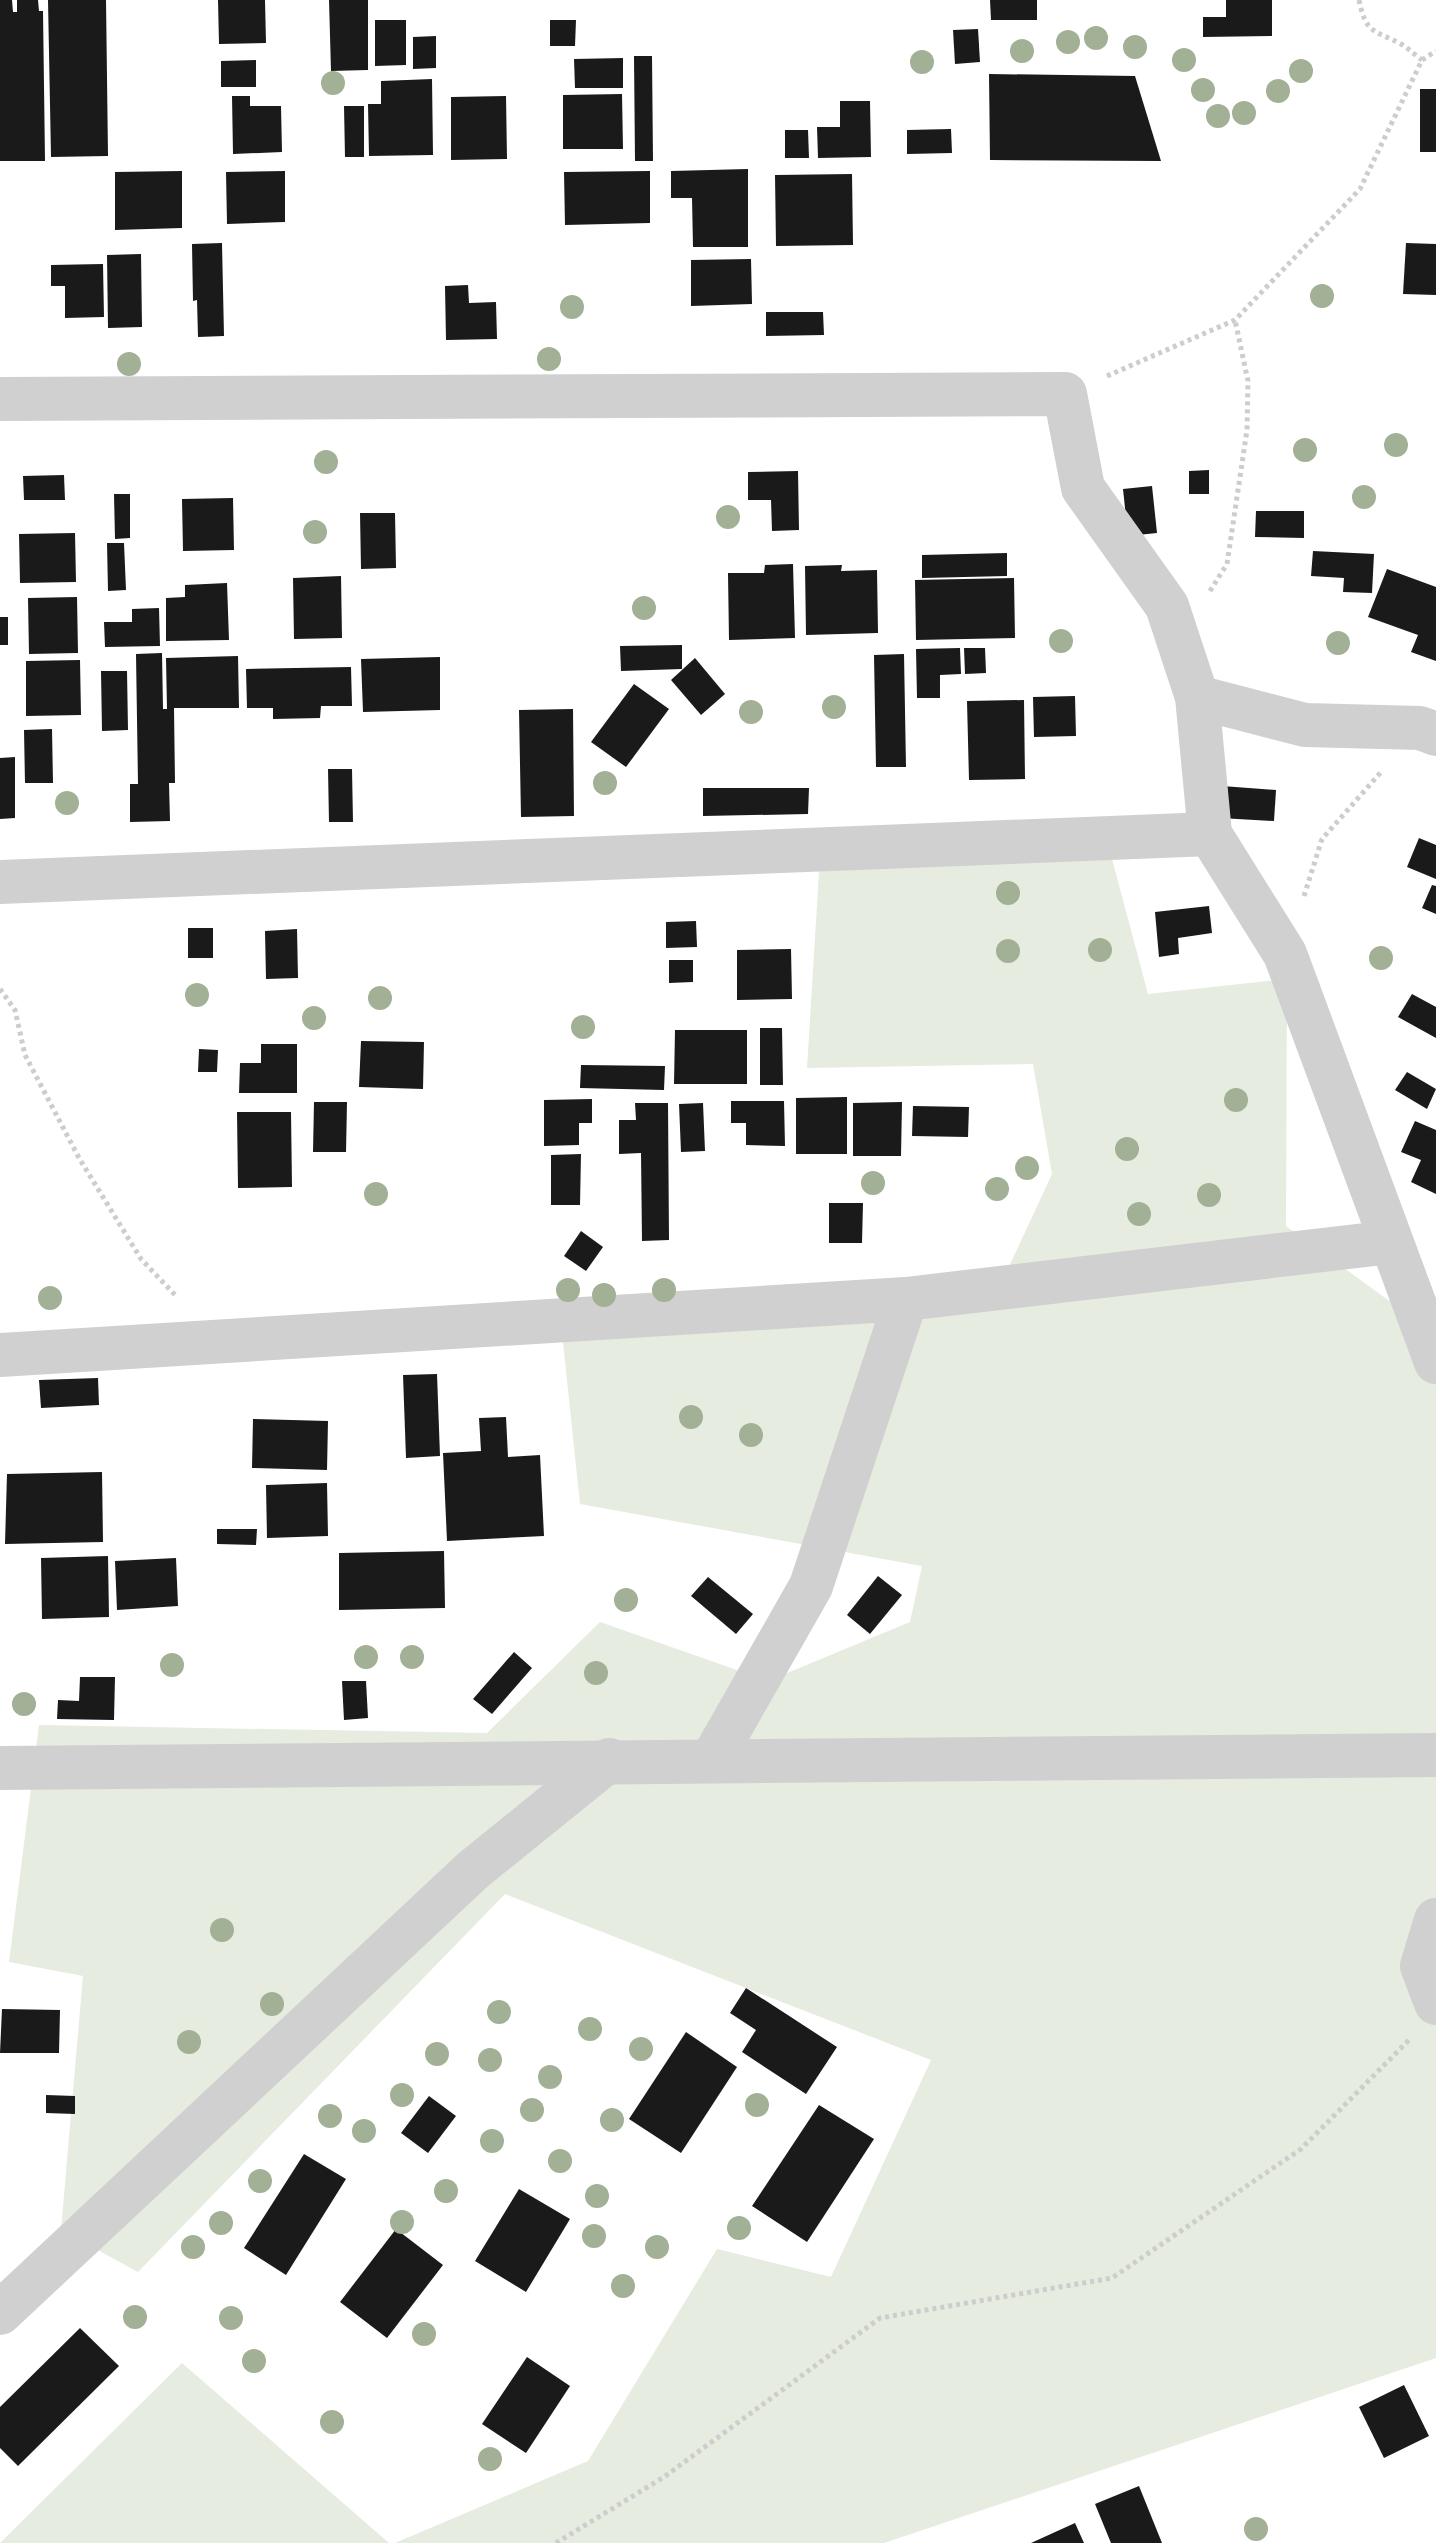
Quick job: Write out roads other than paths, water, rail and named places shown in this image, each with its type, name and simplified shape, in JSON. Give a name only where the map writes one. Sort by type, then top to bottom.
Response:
[{"type":"street","points":[[0,399],[1065,394],[1083,488],[1167,606],[1175,630],[1197,697],[1210,834],[1285,954],[1436,1362]]},
{"type":"street","points":[[1197,697],[1305,725],[1428,731]]},
{"type":"street","points":[[0,882],[1210,834]]},
{"type":"street","points":[[0,1355],[906,1299],[1391,1242]]},
{"type":"street","points":[[712,1760],[811,1586],[906,1299]]},
{"type":"street","points":[[0,1768],[609,1760],[1436,1755]]},
{"type":"street","points":[[0,2313],[473,1870],[609,1760]]},
{"type":"street","points":[[1425,2019],[1422,1966],[1436,1920]]}]
